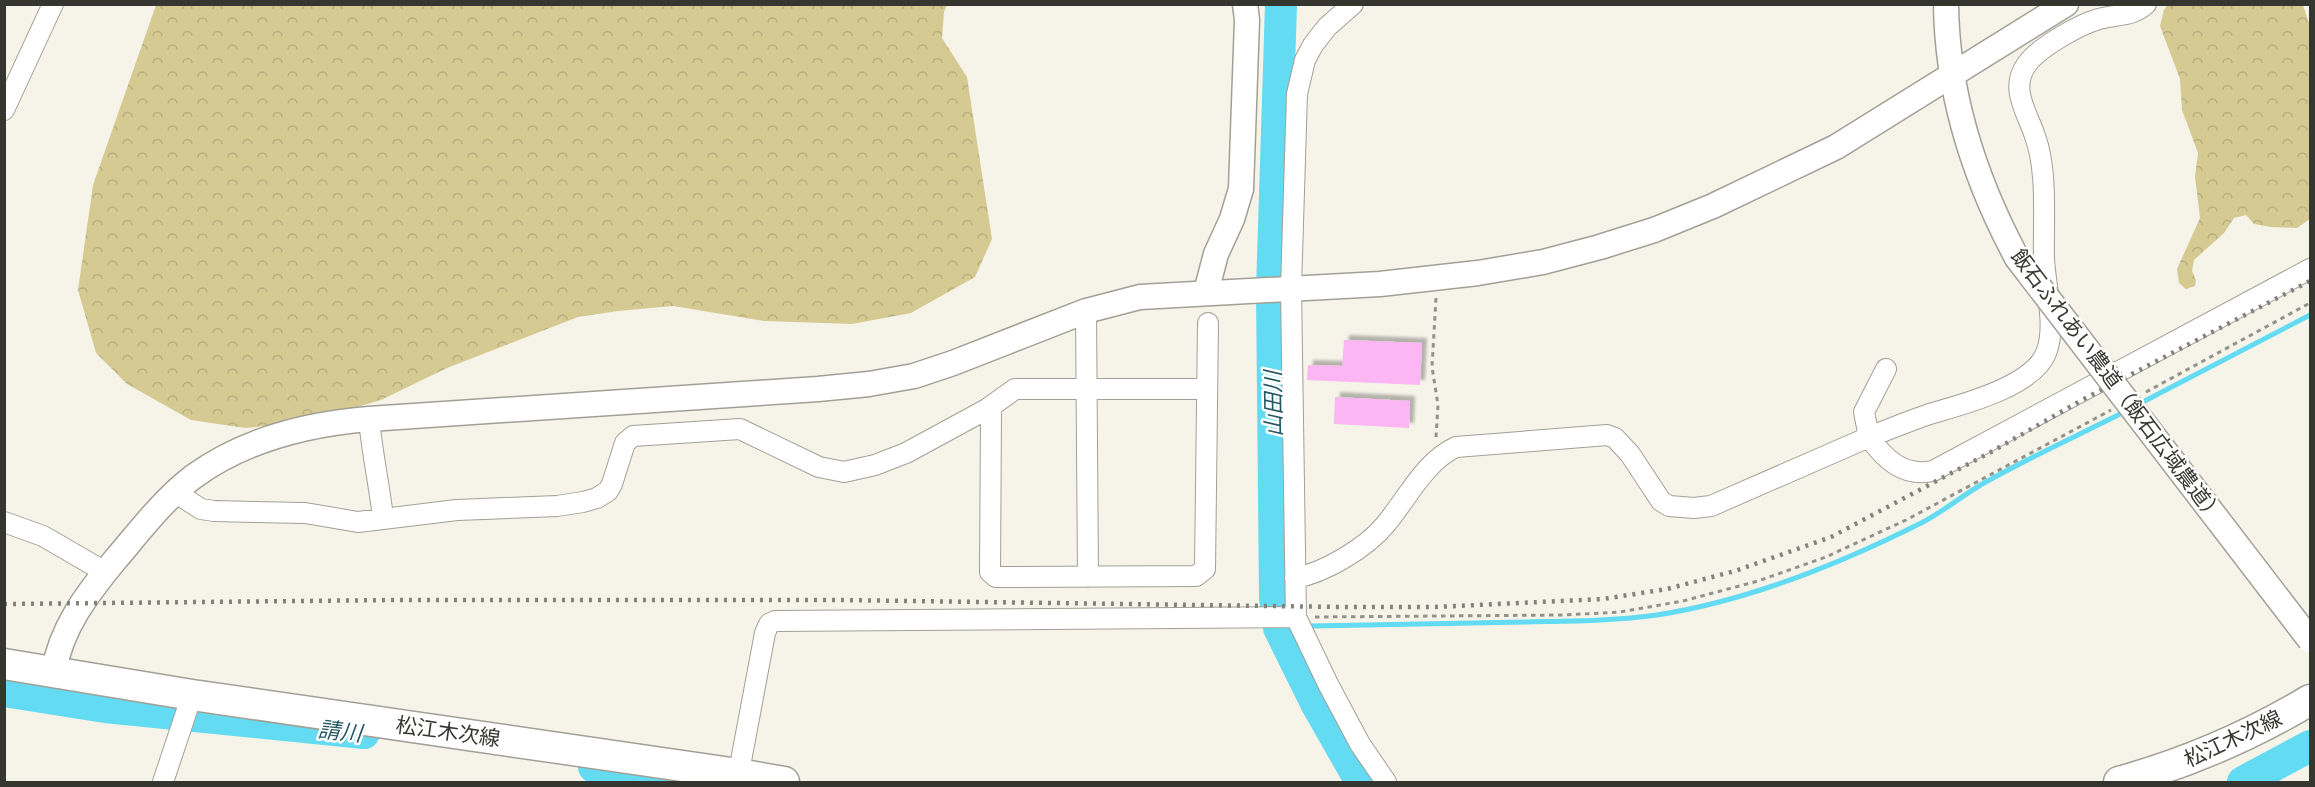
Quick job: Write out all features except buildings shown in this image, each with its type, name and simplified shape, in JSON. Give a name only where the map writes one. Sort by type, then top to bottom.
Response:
[{"type":"main road","name":"松江木次線","points":[[4,664],[54,671],[191,702],[784,783]]},
{"type":"main road","name":"松江木次線","points":[[2119,783],[2166,776],[2275,721],[2310,700]]},
{"type":"street","points":[[4,110],[53,4]]},
{"type":"street","points":[[1206,292],[1216,254],[1232,219],[1241,189],[1247,20],[1245,4]]},
{"type":"street","points":[[1353,4],[1327,27],[1313,45],[1299,77],[1292,189],[1278,289],[1294,578],[1283,617],[1333,694],[1360,744],[1386,783]]},
{"type":"street","name":"飯石ふれあい農道（飯石広域農道）","points":[[1946,4],[1952,75],[1962,126],[1972,161],[2002,230],[2017,258],[2310,640]]},
{"type":"street","points":[[54,671],[58,650],[67,628],[105,572],[139,531],[192,478],[216,462],[251,444],[309,427],[369,419],[869,384],[914,376],[1086,311],[1140,297],[1380,284],[1478,273],[1543,262],[1654,230],[1713,206],[1836,147],[2066,4]]},
{"type":"street","points":[[1294,578],[1307,576],[1328,566],[1368,541],[1384,526],[1434,463],[1448,450],[1464,445],[1607,435],[1615,438],[1630,454],[1661,501],[1669,506],[1694,508],[1711,506],[1869,437],[1931,413],[1983,399],[2034,369],[2046,353],[2050,326],[2044,267],[2042,166],[2035,136],[2020,98],[2021,74],[2038,53],[2075,29],[2102,18],[2132,14],[2146,4]]},
{"type":"street","points":[[1886,369],[1864,412],[1869,437],[1881,455],[1899,467],[1922,473],[1933,471],[2310,269]]},
{"type":"street","points":[[1086,311],[1088,577]]},
{"type":"street","points":[[987,409],[991,414],[990,572],[996,578],[1196,576],[1205,569],[1208,323]]},
{"type":"street","points":[[176,493],[201,509],[305,513],[358,522],[457,510],[557,506],[597,498],[608,491],[625,443],[633,436],[740,429],[819,466],[844,472],[858,471],[906,453],[987,409],[1015,389],[1206,389]]},
{"type":"street","points":[[369,419],[382,518]]},
{"type":"street","points":[[4,522],[43,536],[105,572]]},
{"type":"street","points":[[737,778],[765,633],[769,624],[775,621],[1283,617]]},
{"type":"street","points":[[163,783],[191,702]]},
{"type":"path","points":[[1434,463],[1438,405],[1432,367],[1436,290]]},
{"type":"path","points":[[2136,397],[2310,303]]},
{"type":"path","points":[[1283,617],[1563,615],[1620,612],[1694,598],[1758,581],[1826,557],[1886,530],[2116,408]]},
{"type":"green space","points":[[156,5],[947,5],[944,12],[942,38],[967,77],[992,239],[975,277],[911,313],[852,324],[764,321],[673,306],[618,311],[578,317],[447,368],[381,400],[306,422],[245,428],[191,420],[127,384],[96,353],[78,290],[93,185]]},
{"type":"green space","points":[[2167,5],[2303,5],[2310,26],[2310,219],[2297,228],[2254,224],[2246,215],[2234,218],[2224,233],[2194,260],[2192,271],[2196,280],[2195,286],[2186,289],[2179,283],[2177,269],[2200,218],[2195,177],[2198,153],[2182,110],[2180,79],[2160,26]]},
{"type":"water","points":[[4,681],[68,692],[64,712],[5,700]]},
{"type":"waterway","name":"山田川","points":[[1281,4],[1272,290],[1275,598],[1279,628],[1316,703],[1361,782]]},
{"type":"waterway","points":[[2137,405],[2310,315]]},
{"type":"waterway","points":[[1312,626],[1608,620],[1691,609],[1793,579],[1860,552],[1931,518],[2001,473],[2126,411]]},
{"type":"waterway","name":"山田川","points":[[1279,628],[1287,627]]},
{"type":"waterway","name":"請川","points":[[4,691],[105,707],[364,733]]},
{"type":"waterway","name":"請川","points":[[2243,782],[2310,746]]},
{"type":"waterway","name":"請川","points":[[594,767],[675,782]]},
{"type":"railway","points":[[4,604],[397,600],[841,600],[1435,607],[1603,599],[1667,589],[1735,571],[1831,537],[1991,452],[2082,400],[2310,281]]}]
